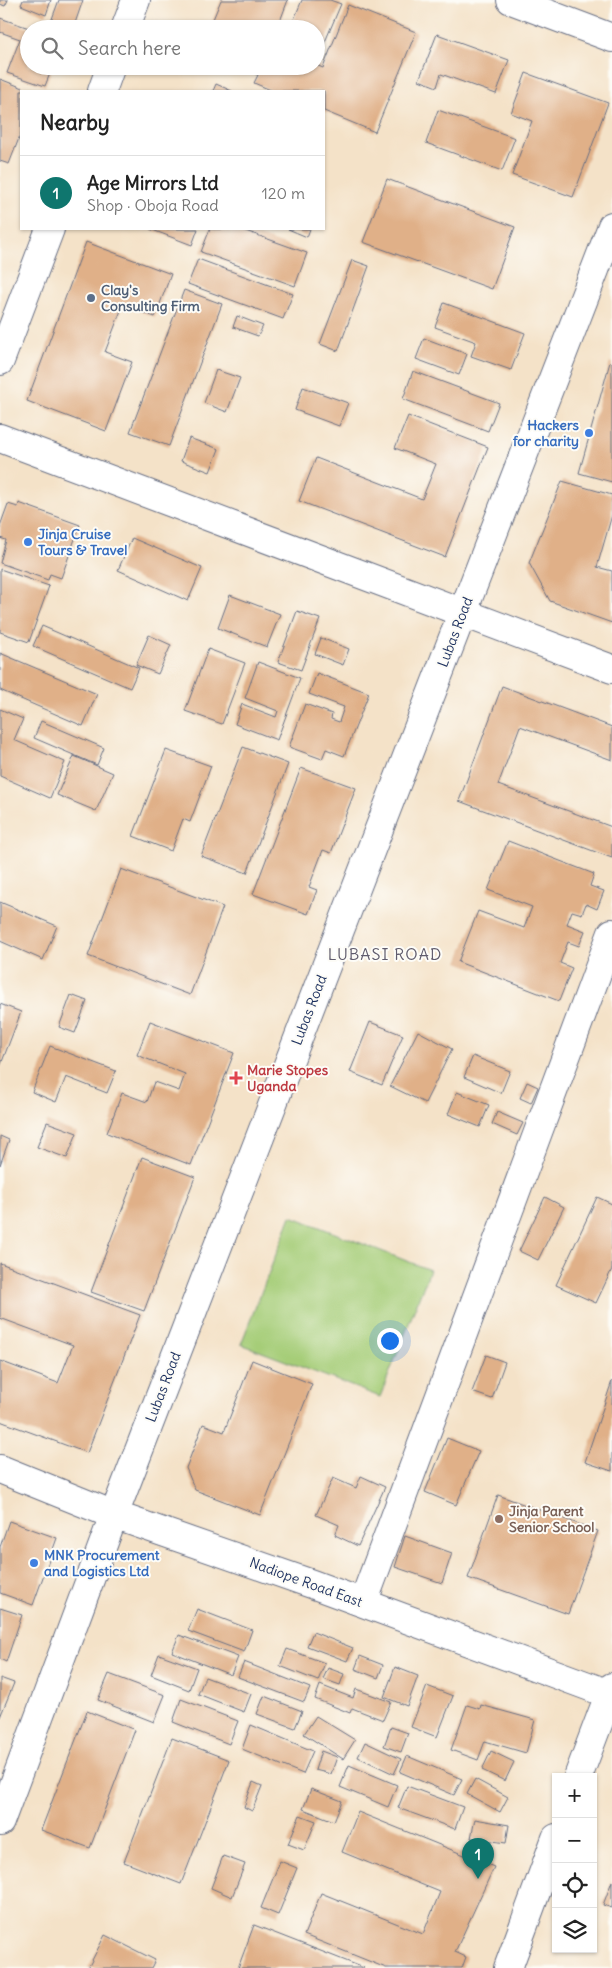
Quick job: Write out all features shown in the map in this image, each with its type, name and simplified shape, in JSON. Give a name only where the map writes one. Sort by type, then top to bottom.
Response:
[{"type":"street","points":[[128,20],[136,0]]},
{"type":"street","points":[[511,0],[612,38]]},
{"type":"street","points":[[102,90],[108,75]]},
{"type":"street","name":"Lubas Road","points":[[0,1822],[114,1515],[612,226]]},
{"type":"street","points":[[0,361],[50,230]]},
{"type":"street","points":[[0,438],[612,669]]},
{"type":"street","points":[[363,1602],[612,933]]},
{"type":"street","name":"Nadiope Road East","points":[[0,1469],[114,1515],[363,1602],[611,1692]]},
{"type":"street","points":[[580,1773],[611,1692]]},
{"type":"street","points":[[508,1968],[552,1849]]},
{"type":"green space","points":[[291,1216],[430,1270],[380,1397],[241,1344]]},
{"type":"building","points":[[0,0],[8,0],[5,6],[0,4]]},
{"type":"building","points":[[23,0],[51,0],[46,15],[21,5]]},
{"type":"building","points":[[59,0],[83,0],[76,20],[52,20]]},
{"type":"building","points":[[221,0],[288,0],[280,20],[213,20]]},
{"type":"building","points":[[302,0],[330,0],[341,4],[325,42],[325,20],[294,20]]},
{"type":"building","points":[[348,5],[416,32],[375,132],[325,111],[325,90],[271,90],[254,83],[258,75],[325,75],[325,63]]},
{"type":"building","points":[[0,18],[20,25],[20,39],[0,32]]},
{"type":"building","points":[[437,34],[509,60],[496,94],[441,74],[437,87],[419,80]]},
{"type":"building","points":[[20,39],[20,75],[49,75],[45,86],[7,73]]},
{"type":"building","points":[[526,73],[608,103],[573,197],[512,175],[532,121],[511,113]]},
{"type":"building","points":[[0,79],[28,90],[20,90],[20,136],[9,164],[0,161]]},
{"type":"building","points":[[216,84],[230,90],[213,90]]},
{"type":"building","points":[[438,110],[515,138],[502,171],[426,143]]},
{"type":"building","points":[[387,179],[515,227],[492,289],[363,242]]},
{"type":"building","points":[[153,230],[198,230],[192,245]]},
{"type":"building","points":[[210,230],[243,230],[307,253],[295,286],[201,252]]},
{"type":"building","points":[[290,230],[310,230],[307,237]]},
{"type":"building","points":[[86,242],[171,274],[155,317],[123,305],[105,352],[132,362],[106,431],[27,401]]},
{"type":"building","points":[[198,259],[293,294],[283,319],[188,284]]},
{"type":"building","points":[[352,260],[369,266],[338,351],[320,344]]},
{"type":"building","points":[[184,290],[222,304],[169,446],[130,432]]},
{"type":"building","points":[[444,303],[525,333],[511,370],[471,356],[476,342],[435,327]]},
{"type":"building","points":[[237,316],[263,326],[258,336],[233,327]]},
{"type":"building","points":[[424,338],[467,354],[459,375],[416,359]]},
{"type":"building","points":[[610,362],[612,363],[612,482],[579,473]]},
{"type":"building","points":[[216,370],[240,378],[227,412],[204,403]]},
{"type":"building","points":[[413,371],[499,403],[488,431],[403,399]]},
{"type":"building","points":[[303,387],[348,403],[339,426],[295,410]]},
{"type":"building","points":[[408,416],[488,447],[445,557],[299,501],[316,458],[422,499],[436,464],[395,448]]},
{"type":"building","points":[[189,438],[219,449],[210,472],[181,461]]},
{"type":"building","points":[[562,481],[612,495],[612,515],[597,567],[612,571],[612,623],[550,601],[529,563]]},
{"type":"building","points":[[19,503],[80,525],[61,578],[50,574],[48,580],[0,563],[6,540],[0,538],[0,526],[8,504],[18,507]]},
{"type":"building","points":[[132,538],[202,568],[188,601],[118,570]]},
{"type":"building","points":[[0,569],[49,586],[29,642],[0,632]]},
{"type":"building","points":[[230,595],[280,614],[267,647],[218,628]]},
{"type":"building","points":[[297,611],[320,619],[301,670],[278,662]]},
{"type":"building","points":[[42,626],[139,668],[130,688],[33,646]]},
{"type":"building","points":[[149,635],[171,645],[158,674],[136,665]]},
{"type":"building","points":[[321,638],[349,649],[343,665],[315,654]]},
{"type":"building","points":[[208,649],[245,663],[222,724],[185,711]]},
{"type":"building","points":[[0,653],[97,694],[83,726],[0,690]]},
{"type":"building","points":[[258,662],[300,678],[277,740],[235,724],[242,704],[276,717],[278,711],[245,698]]},
{"type":"building","points":[[317,673],[369,693],[344,756],[326,749],[322,759],[289,747],[305,704],[332,714],[331,719],[339,722],[344,707],[309,694]]},
{"type":"building","points":[[502,686],[612,727],[612,760],[520,726],[498,785],[612,827],[612,858],[459,801]]},
{"type":"building","points":[[0,709],[23,719],[14,740],[65,762],[50,798],[0,776]]},
{"type":"building","points":[[41,721],[104,748],[97,765],[34,738]]},
{"type":"building","points":[[243,747],[288,764],[247,873],[201,856]]},
{"type":"building","points":[[166,750],[211,766],[190,822],[183,819],[171,851],[133,836]]},
{"type":"building","points":[[74,756],[113,773],[96,811],[57,795]]},
{"type":"building","points":[[301,768],[356,788],[331,853],[323,850],[309,887],[317,890],[308,914],[253,894]]},
{"type":"building","points":[[508,841],[594,874],[590,886],[604,891],[597,909],[586,904],[582,914],[572,911],[567,924],[585,931],[579,946],[568,942],[560,963],[572,968],[559,1001],[458,962],[478,911],[524,928],[532,907],[488,890]]},
{"type":"building","points":[[121,869],[223,907],[190,995],[88,956]]},
{"type":"building","points":[[0,902],[57,926],[43,960],[0,941]]},
{"type":"building","points":[[71,995],[87,1001],[75,1033],[59,1027]]},
{"type":"building","points":[[0,1004],[21,1012],[0,1067]]},
{"type":"building","points":[[150,1021],[234,1053],[191,1165],[107,1133],[122,1093],[147,1102],[154,1082],[179,1091],[185,1074],[137,1055]]},
{"type":"building","points":[[370,1022],[403,1035],[382,1085],[350,1072]]},
{"type":"building","points":[[418,1031],[452,1049],[425,1103],[390,1086]]},
{"type":"building","points":[[50,1046],[116,1071],[107,1093],[66,1077],[56,1102],[32,1092]]},
{"type":"building","points":[[473,1056],[510,1071],[501,1093],[464,1077]]},
{"type":"building","points":[[527,1082],[538,1087],[531,1103],[520,1098]]},
{"type":"building","points":[[457,1092],[489,1105],[480,1127],[448,1114]]},
{"type":"building","points":[[497,1112],[523,1123],[517,1135],[492,1124]]},
{"type":"building","points":[[47,1122],[77,1133],[67,1158],[37,1147]]},
{"type":"building","points":[[0,1136],[9,1140],[0,1165]]},
{"type":"building","points":[[142,1157],[195,1177],[144,1311],[91,1292]]},
{"type":"building","points":[[545,1197],[564,1207],[538,1260],[519,1251]]},
{"type":"building","points":[[597,1197],[612,1204],[612,1269],[596,1303],[556,1285]]},
{"type":"building","points":[[0,1263],[140,1315],[87,1453],[0,1421],[0,1361],[58,1383],[73,1345],[0,1318]]},
{"type":"building","points":[[486,1355],[505,1362],[492,1399],[472,1392]]},
{"type":"building","points":[[252,1360],[312,1384],[260,1515],[195,1490],[186,1468],[203,1424],[224,1432]]},
{"type":"building","points":[[612,1381],[612,1471],[585,1462]]},
{"type":"building","points":[[447,1438],[479,1451],[456,1505],[425,1492]]},
{"type":"building","points":[[361,1476],[385,1487],[358,1546],[335,1535],[339,1525],[316,1515],[333,1478],[356,1488]]},
{"type":"building","points":[[498,1495],[598,1531],[568,1614],[468,1578]]},
{"type":"building","points":[[9,1521],[57,1538],[33,1605],[0,1593],[0,1547]]},
{"type":"building","points":[[405,1536],[452,1553],[442,1583],[395,1567]]},
{"type":"building","points":[[0,1608],[22,1615],[6,1662],[0,1659]]},
{"type":"building","points":[[197,1609],[252,1630],[244,1652],[188,1631]]},
{"type":"building","points":[[313,1632],[353,1648],[347,1661],[307,1646]]},
{"type":"building","points":[[179,1635],[238,1657],[231,1675],[172,1652]]},
{"type":"building","points":[[287,1649],[325,1663],[318,1681],[280,1666]]},
{"type":"building","points":[[159,1654],[197,1668],[189,1690],[151,1675]]},
{"type":"building","points":[[360,1656],[383,1665],[378,1678],[355,1669]]},
{"type":"building","points":[[244,1662],[310,1688],[304,1702],[238,1677]]},
{"type":"building","points":[[395,1667],[418,1676],[407,1706],[384,1697]]},
{"type":"building","points":[[328,1668],[344,1674],[340,1685],[323,1679]]},
{"type":"building","points":[[109,1674],[165,1695],[154,1722],[98,1700]]},
{"type":"building","points":[[205,1677],[251,1694],[244,1712],[198,1694]]},
{"type":"building","points":[[0,1678],[14,1683],[0,1717]]},
{"type":"building","points":[[320,1685],[353,1698],[356,1689],[391,1702],[383,1720],[352,1708],[350,1713],[315,1699]]},
{"type":"building","points":[[427,1686],[453,1696],[437,1737],[411,1727]]},
{"type":"building","points":[[264,1696],[302,1711],[295,1728],[257,1714]]},
{"type":"building","points":[[181,1699],[238,1721],[229,1744],[173,1722]]},
{"type":"building","points":[[467,1705],[480,1709],[481,1705],[535,1720],[526,1753],[485,1741],[478,1760],[451,1750]]},
{"type":"building","points":[[87,1711],[135,1730],[90,1848],[41,1830]]},
{"type":"building","points":[[316,1716],[355,1740],[343,1759],[304,1734]]},
{"type":"building","points":[[251,1725],[313,1751],[303,1774],[242,1749]]},
{"type":"building","points":[[391,1727],[408,1733],[401,1752],[384,1746]]},
{"type":"building","points":[[172,1738],[229,1760],[181,1884],[124,1862]]},
{"type":"building","points":[[365,1742],[401,1759],[394,1774],[358,1757]]},
{"type":"building","points":[[321,1751],[337,1757],[331,1774],[315,1770]]},
{"type":"building","points":[[491,1751],[514,1762],[505,1781],[482,1770]]},
{"type":"building","points":[[407,1756],[462,1779],[454,1795],[400,1772]]},
{"type":"building","points":[[349,1765],[397,1785],[388,1807],[340,1787]]},
{"type":"building","points":[[475,1779],[508,1797],[500,1812],[467,1794]]},
{"type":"building","points":[[253,1782],[262,1786],[252,1811],[244,1807]]},
{"type":"building","points":[[407,1786],[463,1807],[455,1829],[398,1808]]},
{"type":"building","points":[[311,1789],[342,1801],[334,1821],[303,1809]]},
{"type":"building","points":[[358,1812],[494,1867],[455,1952],[466,1957],[462,1968],[386,1968],[304,1935],[321,1893],[423,1934],[440,1892],[342,1852]]},
{"type":"building","points":[[300,1815],[316,1821],[304,1850],[288,1844]]},
{"type":"building","points":[[475,1819],[509,1825],[506,1843],[471,1838]]},
{"type":"building","points":[[223,1856],[245,1864],[232,1897],[211,1888]]},
{"type":"building","points":[[280,1861],[297,1868],[278,1915],[261,1908]]},
{"type":"building","points":[[612,1881],[612,1908],[603,1905]]},
{"type":"building","points":[[254,1925],[364,1968],[238,1968]]},
{"type":"building","points":[[105,1935],[155,1960],[151,1968],[88,1968]]},
{"type":"place","name":"Clay's Consulting Firm","points":[[91,298]]},
{"type":"place","name":"Hackers for charity","points":[[589,433]]},
{"type":"place","name":"Jinja Cruise Tours & Travel","points":[[28,542]]},
{"type":"place","name":"Marie Stopes Uganda","points":[[236,1078]]},
{"type":"place","name":"Jinja Parent Senior School","points":[[499,1519]]},
{"type":"place","name":"MNK Procurement and Logistics Ltd","points":[[34,1563]]},
{"type":"place","name":"Age Mirrors Ltd","points":[[478,1879]]},
{"type":"district","name":"LUBASI ROAD","points":[[385,954]]}]
